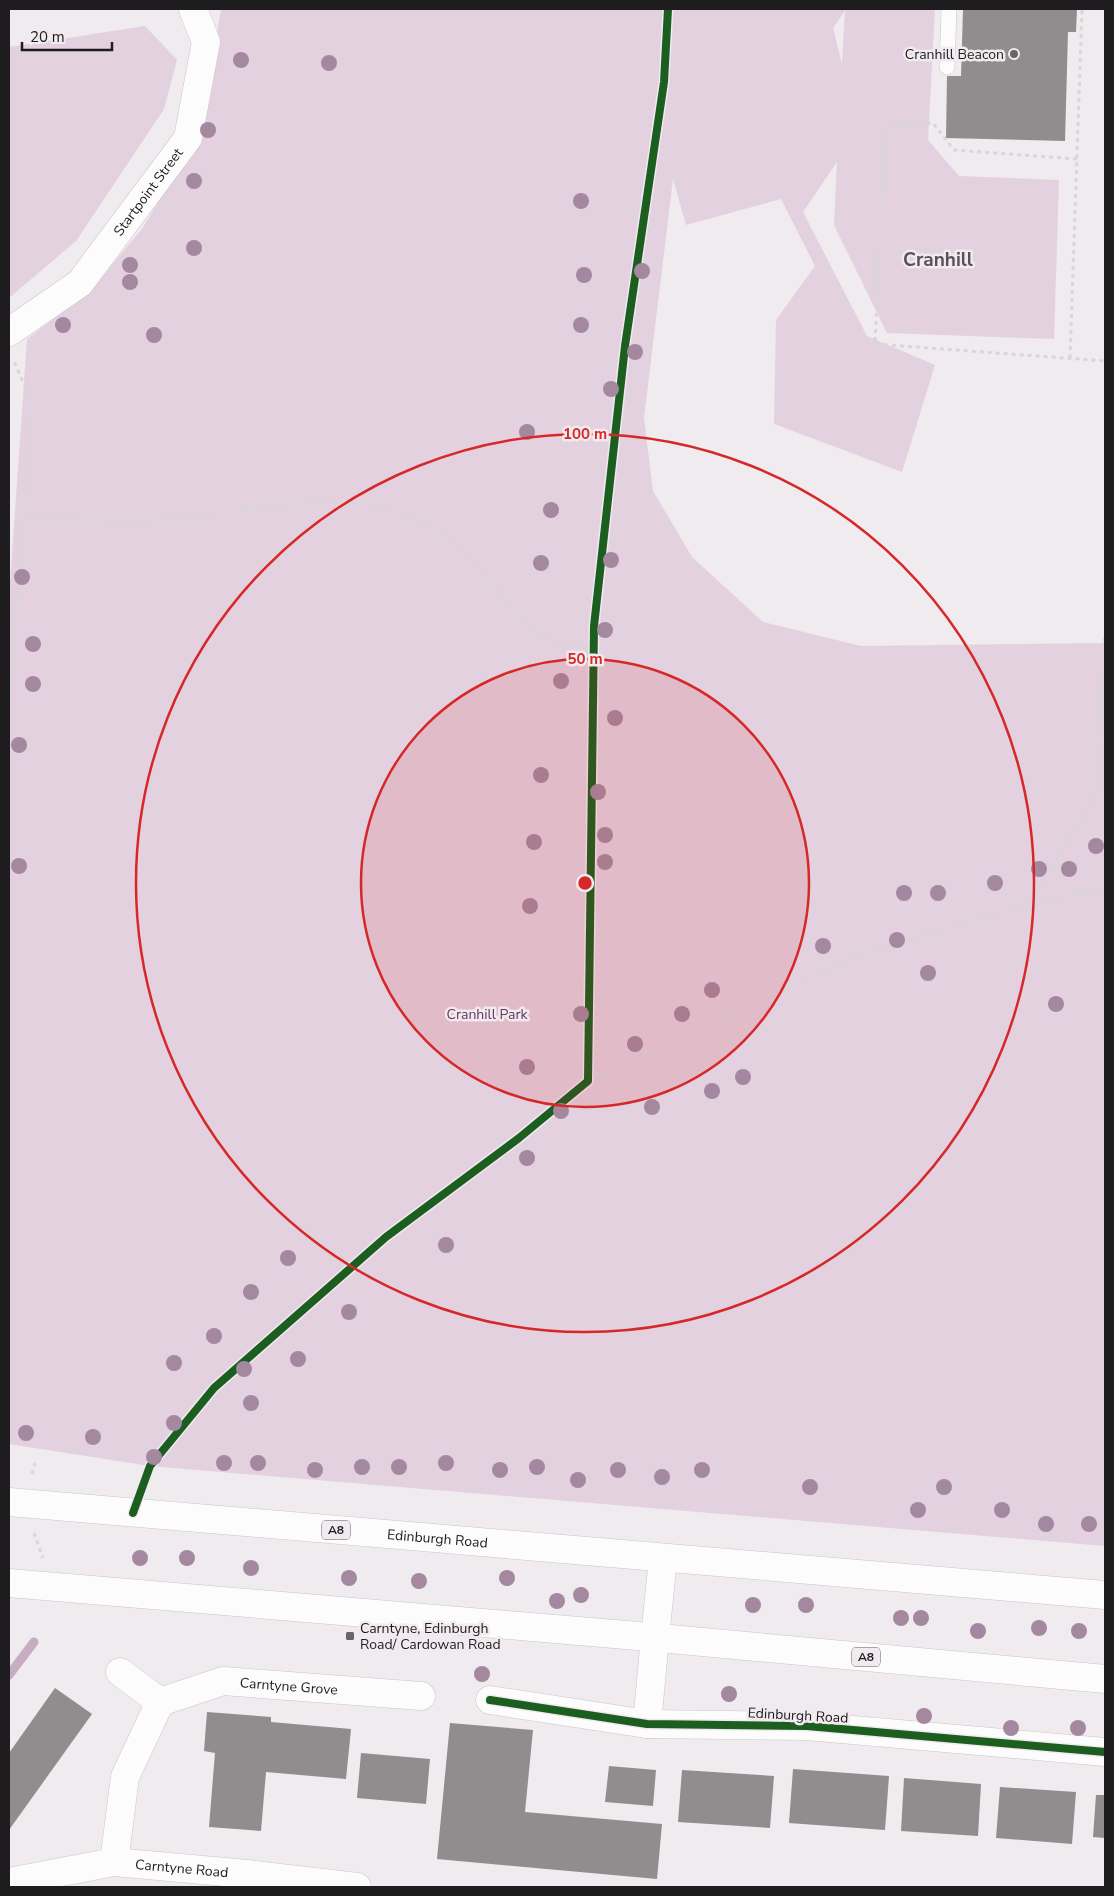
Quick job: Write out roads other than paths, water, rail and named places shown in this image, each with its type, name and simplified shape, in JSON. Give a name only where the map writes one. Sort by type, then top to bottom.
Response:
[{"type":"main road","name":"Startpoint Street","points":[[9,332],[80,282],[188,138],[206,42],[192,9]]},
{"type":"main road","name":"Edinburgh Road","points":[[17,1502],[1105,1595]]},
{"type":"main road","points":[[647,1724],[663,1558]]},
{"type":"main road","name":"A8","points":[[9,1583],[655,1638],[1105,1679]]},
{"type":"main road","points":[[114,1862],[125,1776],[160,1702],[120,1672]]},
{"type":"main road","name":"Carntyne Grove","points":[[160,1702],[223,1681],[421,1696]]},
{"type":"main road","name":"Edinburgh Road","points":[[490,1700],[647,1724],[807,1726],[1105,1752]]},
{"type":"main road","name":"Carntyne Road","points":[[9,1882],[114,1862],[247,1874],[357,1887]]},
{"type":"lane","points":[[947,67],[949,9]]},
{"type":"waterway","points":[[9,1675],[34,1642]]},
{"type":"place","name":"Cranhill Beacon","points":[[1014,54]]},
{"type":"place","name":"Carntyne, Edinburgh Road/ Cardowan Road","points":[[350,1636]]},
{"type":"district","name":"Cranhill","points":[[938,259]]},
{"type":"park label","name":"Cranhill Park","points":[[487,1014]]}]
